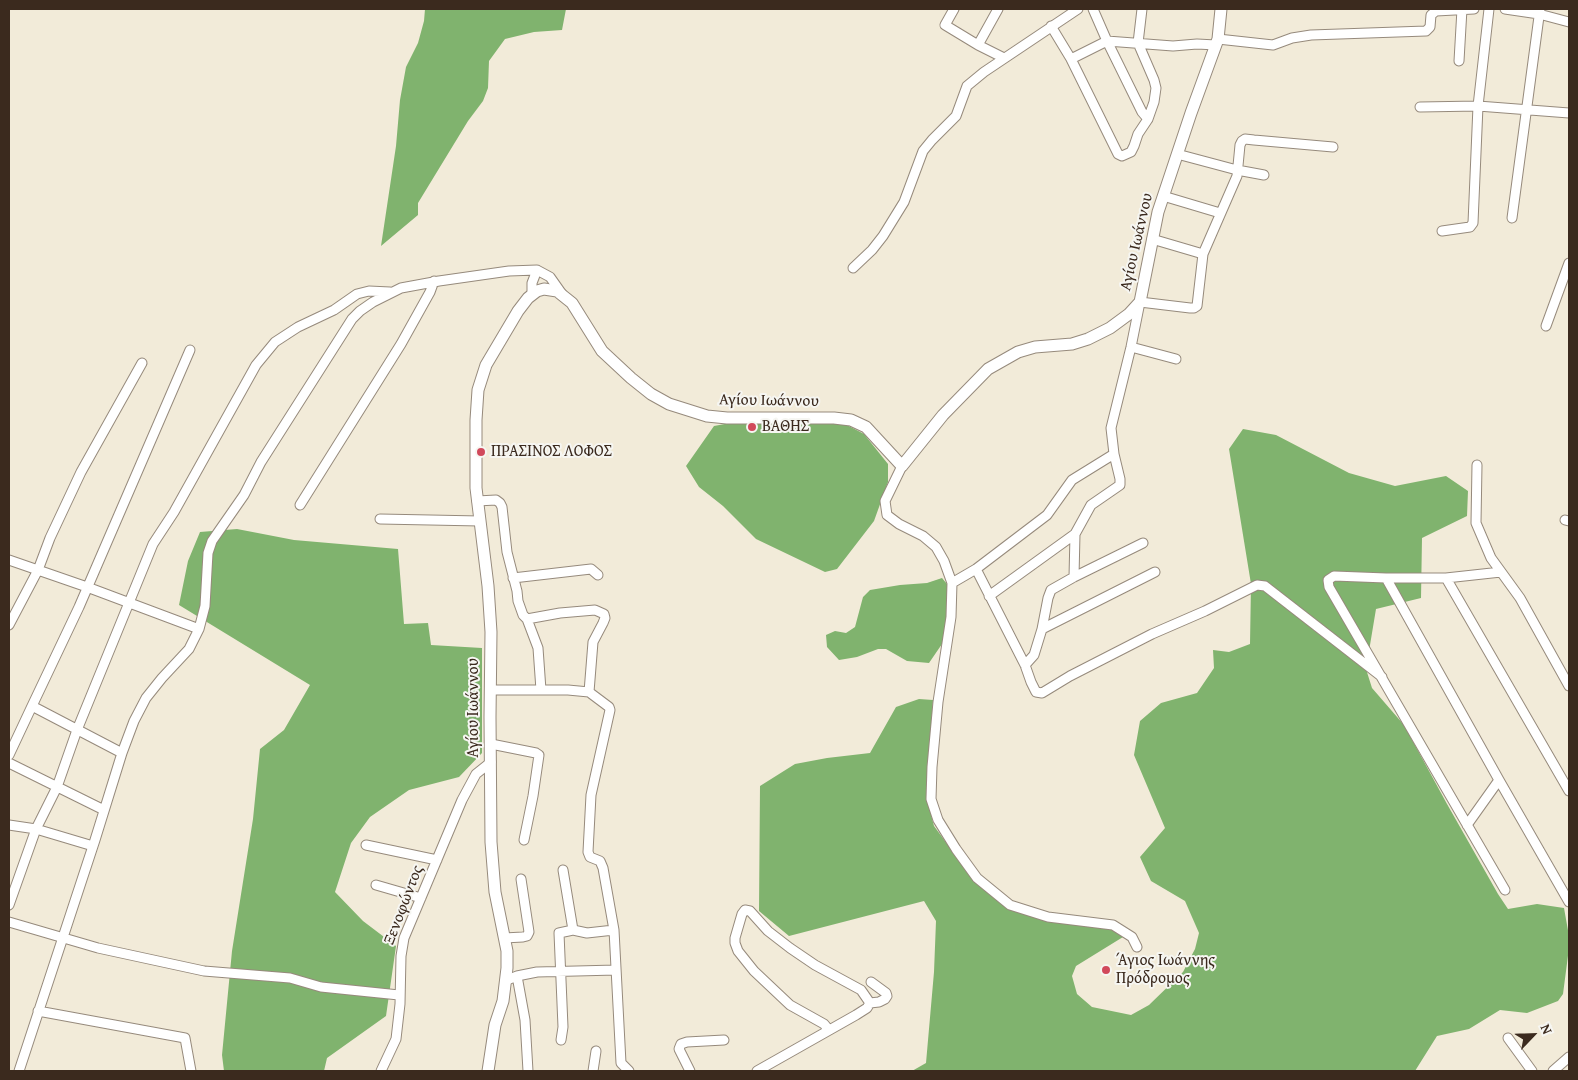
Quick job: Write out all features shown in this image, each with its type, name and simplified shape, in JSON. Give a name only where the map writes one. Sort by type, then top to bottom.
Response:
[{"type":"street","points":[[954,9],[945,25],[1004,58]]},
{"type":"street","points":[[978,45],[998,9]]},
{"type":"street","points":[[854,268],[883,236],[904,202],[923,151],[956,116],[967,86],[1004,58],[1078,9]]},
{"type":"street","points":[[1093,9],[1142,112],[1148,119]]},
{"type":"street","points":[[1052,26],[1071,59],[1118,154],[1125,155],[1130,152],[1138,134],[1148,119],[1154,102],[1156,88],[1138,43],[1142,9]]},
{"type":"street","name":"Αγίου Ιωάννου","points":[[562,294],[575,308],[602,352],[651,394],[669,404],[707,416],[727,418],[834,418],[851,420],[866,427],[902,466],[943,415],[995,364],[1018,352],[1035,347],[1080,342],[1110,328],[1129,314],[1140,302],[1152,239],[1163,196],[1206,68],[1217,42],[1221,9]]},
{"type":"street","points":[[1460,62],[1462,9]]},
{"type":"street","points":[[1071,59],[1107,41],[1173,46],[1217,42],[1273,45],[1292,38],[1311,36],[1426,31],[1430,27],[1432,12],[1474,9]]},
{"type":"street","points":[[1442,231],[1470,227],[1473,223],[1478,106],[1489,9]]},
{"type":"street","points":[[1505,9],[1539,11],[1569,22]]},
{"type":"street","points":[[1512,218],[1539,11]]},
{"type":"street","points":[[1420,107],[1478,106],[1569,113]]},
{"type":"street","points":[[1074,577],[1075,534],[1090,505],[1120,485],[1111,428],[1131,348],[1140,302],[1194,308],[1197,306],[1203,254],[1237,176],[1240,145],[1245,139],[1333,147]]},
{"type":"street","points":[[1177,154],[1264,175]]},
{"type":"street","points":[[1163,196],[1220,213]]},
{"type":"street","points":[[1152,239],[1203,254]]},
{"type":"street","points":[[1546,326],[1569,263]]},
{"type":"street","points":[[537,270],[532,283],[532,294],[544,289],[562,294]]},
{"type":"street","points":[[9,905],[36,829],[57,787],[77,730],[153,544],[174,512],[256,365],[275,342],[298,327],[334,310],[357,294],[369,291],[390,292],[434,282],[509,271],[537,270],[556,282],[562,294]]},
{"type":"street","points":[[300,505],[401,344],[434,282]]},
{"type":"street","points":[[18,1071],[134,721],[146,698],[189,649],[199,629],[205,606],[208,553],[217,532],[244,495],[260,462],[352,320],[360,310],[390,292]]},
{"type":"street","name":"Αγίου Ιωάννου","points":[[488,1071],[495,1025],[512,978],[495,892],[491,842],[491,632],[489,595],[477,501],[476,420],[478,390],[486,365],[518,311],[532,294]]},
{"type":"street","points":[[1131,348],[1176,359]]},
{"type":"street","points":[[9,755],[87,587],[190,350]]},
{"type":"street","points":[[9,625],[38,570],[50,538],[82,472],[142,363]]},
{"type":"street","points":[[952,583],[976,569],[1048,515],[1072,480],[1114,454]]},
{"type":"street","points":[[1477,465],[1476,523],[1491,558],[1520,598],[1569,686]]},
{"type":"street","points":[[902,466],[885,501],[887,515],[899,524],[923,536],[936,547],[944,561],[952,583],[951,618],[938,702],[932,767],[931,799],[938,820],[976,878],[1010,905],[1048,917],[1113,925],[1132,937],[1137,947]]},
{"type":"street","points":[[477,501],[496,500],[500,502],[507,552],[520,609],[527,619],[538,648],[541,690]]},
{"type":"street","points":[[380,519],[480,521]]},
{"type":"street","points":[[989,596],[1075,534]]},
{"type":"street","points":[[1025,665],[1034,655],[1051,590],[1144,543]]},
{"type":"street","points":[[9,560],[199,629]]},
{"type":"street","points":[[513,578],[591,569],[598,575]]},
{"type":"street","points":[[976,569],[1025,665],[1036,692],[1042,693],[1070,676],[1152,634],[1205,611],[1257,585],[1265,586],[1382,677]]},
{"type":"street","points":[[1042,629],[1155,572]]},
{"type":"street","points":[[1501,572],[1446,578],[1334,576],[1328,580],[1329,587],[1505,890]]},
{"type":"street","points":[[1386,578],[1569,902]]},
{"type":"street","points":[[1446,578],[1569,791]]},
{"type":"street","points":[[527,619],[560,613],[595,610],[604,614],[605,618],[593,642],[589,692]]},
{"type":"street","points":[[491,690],[589,692],[609,707],[610,710],[591,795],[588,852],[590,857],[602,863],[614,930],[621,1063],[629,1071]]},
{"type":"street","points":[[32,706],[122,753]]},
{"type":"street","points":[[491,744],[539,756],[524,840]]},
{"type":"street","name":"Ξενοφώντος","points":[[380,1071],[396,1039],[402,947],[413,914],[468,788],[476,774],[491,762]]},
{"type":"street","points":[[9,763],[104,810]]},
{"type":"street","points":[[1467,825],[1499,780]]},
{"type":"street","points":[[9,825],[36,829],[93,846]]},
{"type":"street","points":[[366,845],[438,860]]},
{"type":"street","points":[[563,870],[573,930]]},
{"type":"street","points":[[504,938],[523,937],[527,936],[529,932],[521,879]]},
{"type":"street","points":[[376,885],[421,898]]},
{"type":"street","points":[[829,1030],[824,1024],[790,1005],[754,971],[738,951],[735,938],[745,910],[750,911],[768,931],[790,948],[815,965],[861,990],[870,1003]]},
{"type":"street","points":[[9,922],[62,939],[204,971],[290,978],[321,987],[399,996]]},
{"type":"street","points":[[561,1040],[564,1027],[559,934],[573,930],[587,933],[614,930]]},
{"type":"street","points":[[528,1071],[525,1020],[512,978],[528,973],[616,970]]},
{"type":"street","points":[[870,1003],[885,1000],[887,996],[886,993],[871,982]]},
{"type":"street","points":[[757,1071],[867,1008],[870,1003]]},
{"type":"street","points":[[38,1011],[185,1038],[191,1071]]},
{"type":"street","points":[[1508,1038],[1532,1071]]},
{"type":"street","points":[[690,1071],[679,1048],[681,1044],[724,1040]]},
{"type":"street","points":[[593,1071],[596,1051]]},
{"type":"street","points":[[1553,1071],[1569,1057]]},
{"type":"green space","points":[[425,9],[566,9],[562,30],[534,32],[505,39],[489,61],[488,88],[483,101],[468,121],[418,203],[418,215],[381,246],[406,67],[418,43]]},
{"type":"green space","points":[[730,423],[845,424],[864,434],[888,464],[888,482],[874,521],[837,569],[825,572],[756,539],[723,506],[699,487],[686,466],[714,426]]},
{"type":"green space","points":[[1243,429],[1276,435],[1349,473],[1395,486],[1446,476],[1468,491],[1467,516],[1422,538],[1421,598],[1376,609],[1366,669],[1372,688],[1404,725],[1508,909],[1537,904],[1564,908],[1569,948],[1563,994],[1558,1001],[1527,1013],[1500,1010],[1469,1029],[1437,1036],[1415,1071],[912,1071],[926,1063],[934,972],[936,921],[924,901],[789,936],[759,911],[760,786],[795,764],[870,753],[896,707],[919,699],[933,700],[926,795],[934,826],[961,863],[1021,912],[1119,928],[1123,937],[1076,966],[1072,976],[1077,994],[1092,1007],[1131,1015],[1149,1005],[1183,972],[1195,949],[1199,933],[1185,901],[1151,881],[1140,857],[1165,828],[1134,755],[1140,721],[1161,703],[1197,693],[1214,668],[1213,650],[1229,652],[1250,644],[1251,584],[1229,449]]},
{"type":"green space","points":[[237,529],[294,540],[398,549],[404,624],[428,623],[431,645],[482,648],[482,753],[459,777],[409,790],[370,817],[351,843],[335,892],[363,921],[396,946],[386,1016],[327,1058],[324,1071],[224,1071],[222,1055],[232,951],[253,819],[260,749],[284,730],[310,685],[179,605],[188,561],[200,532]]},
{"type":"green space","points":[[942,578],[947,584],[948,614],[942,644],[929,663],[907,661],[886,649],[878,649],[857,657],[839,660],[827,647],[826,635],[835,631],[846,633],[855,627],[863,597],[870,590],[927,583]]},
{"type":"place","name":"ΒΑΘΗΣ","points":[[752,427]]},
{"type":"place","name":"ΠΡΑΣΙΝΟΣ ΛΟΦΟΣ","points":[[481,452]]},
{"type":"place","name":"Άγιος Ιωάννης Πρόδρομος","points":[[1106,970]]}]
